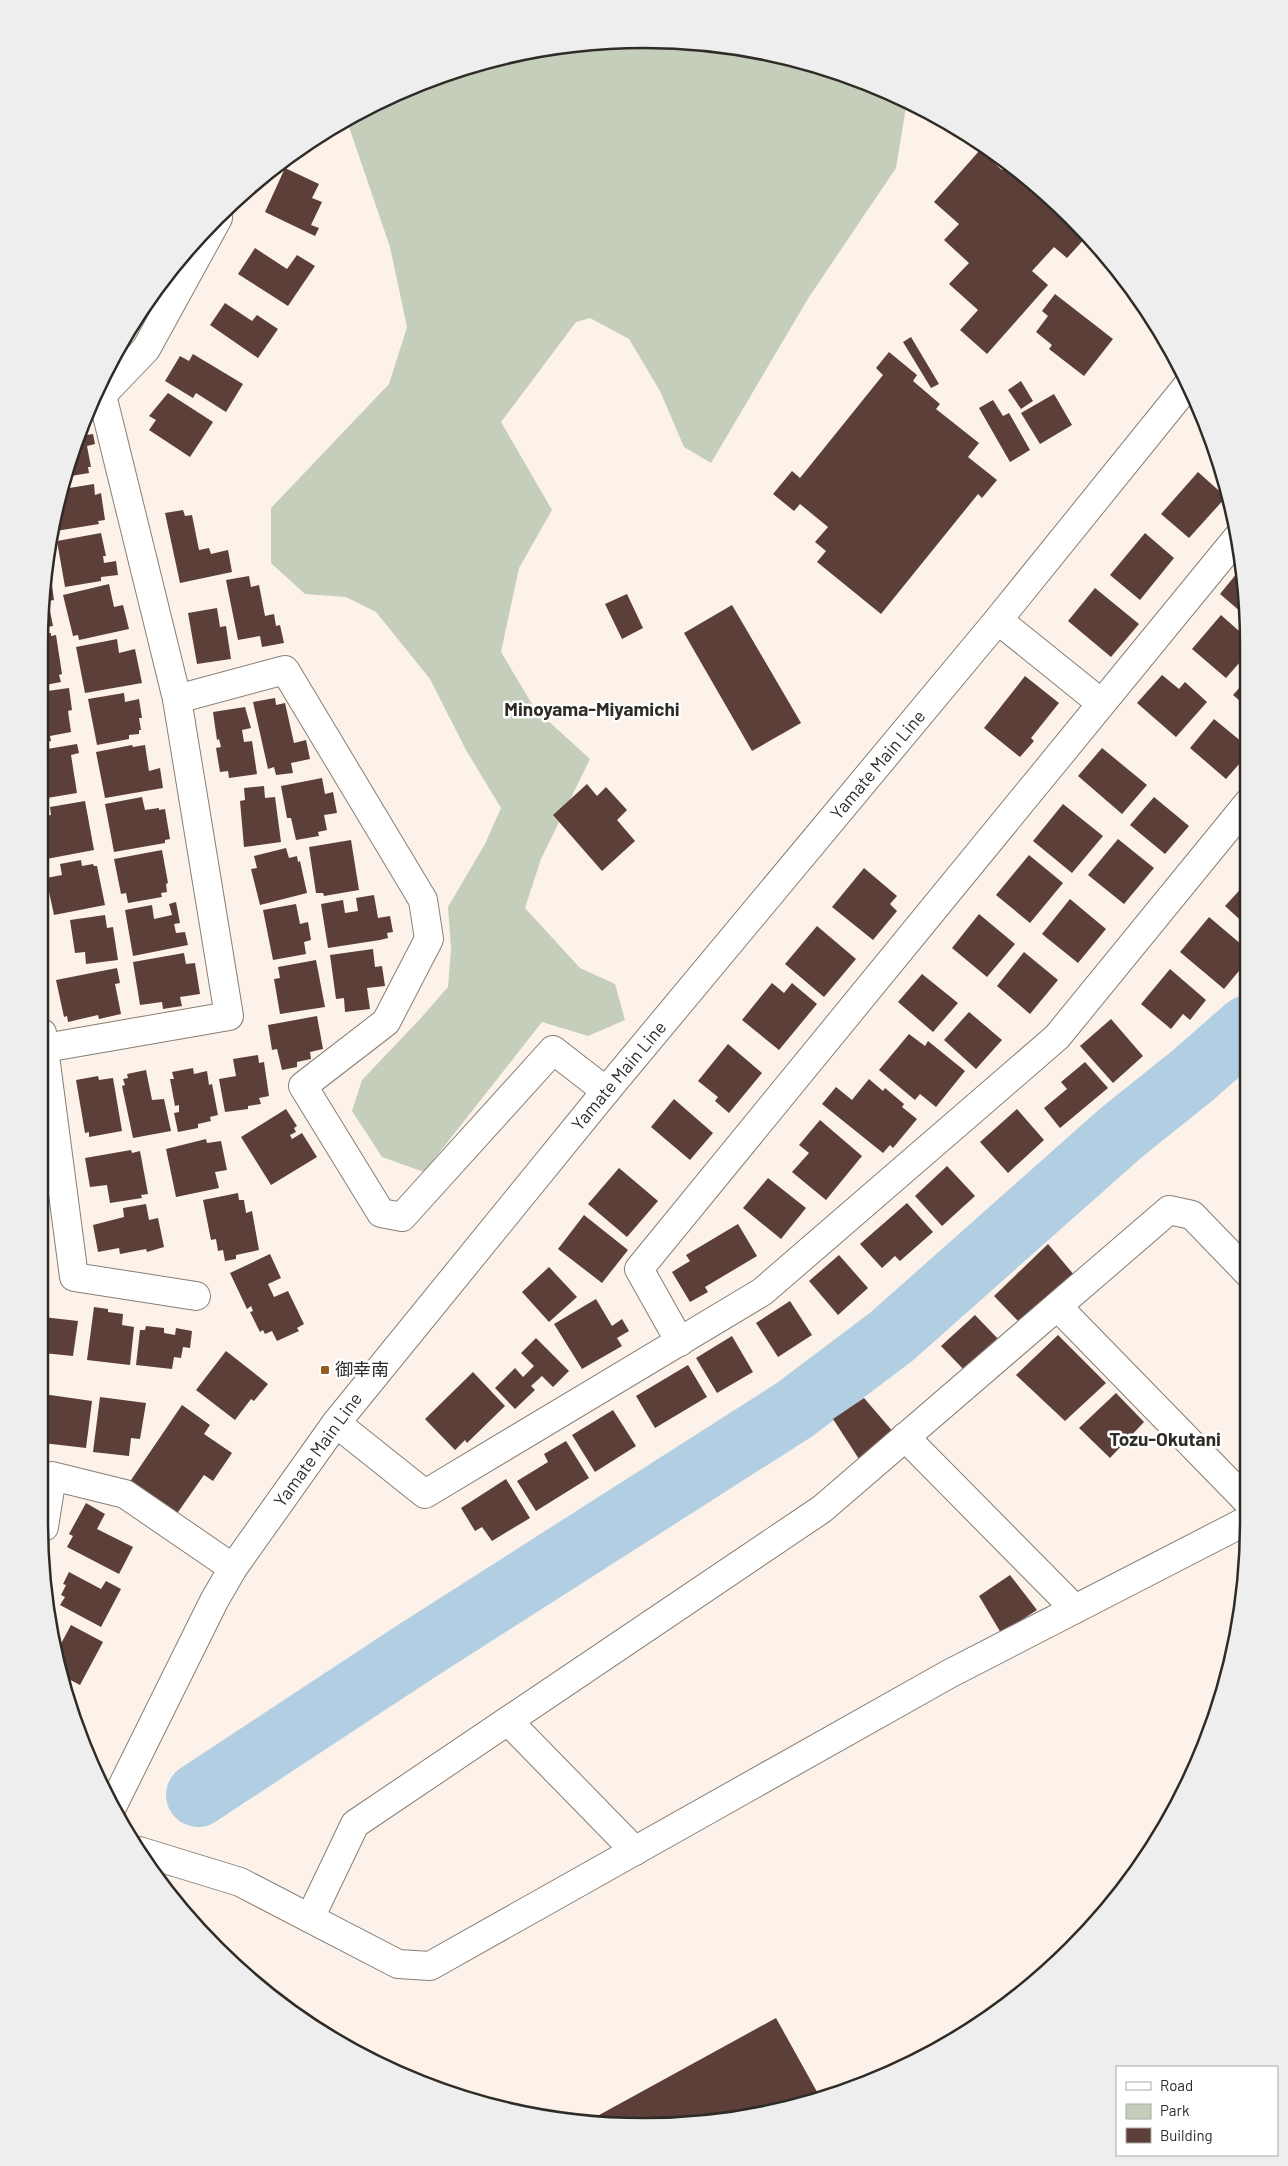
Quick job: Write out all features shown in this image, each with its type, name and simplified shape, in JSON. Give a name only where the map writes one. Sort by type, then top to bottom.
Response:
[{"type":"street","points":[[103,392],[146,349],[206,240]]},
{"type":"street","name":"Yamate Main Line","points":[[116,1799],[214,1600],[233,1568],[336,1423],[606,1091],[998,620],[1184,390]]},
{"type":"street","points":[[48,1040],[228,1016],[177,699],[101,399]]},
{"type":"street","points":[[680,1342],[640,1269],[1101,702],[1232,545]]},
{"type":"street","points":[[998,620],[1101,702]]},
{"type":"street","points":[[177,699],[285,670],[423,900],[429,939],[386,1022],[303,1086],[381,1213],[402,1217],[553,1050],[606,1091]]},
{"type":"street","points":[[336,1423],[425,1494],[762,1292],[1057,1037],[1240,819]]},
{"type":"street","points":[[48,1079],[74,1277],[196,1296]]},
{"type":"street","points":[[310,1918],[355,1824],[822,1509],[1169,1210],[1192,1215],[1240,1265]]},
{"type":"street","points":[[1058,1307],[1240,1494]]},
{"type":"street","points":[[905,1438],[1075,1609]]},
{"type":"street","points":[[48,1502],[52,1476],[125,1494],[233,1568]]},
{"type":"street","points":[[149,1854],[240,1882],[398,1964],[430,1966],[949,1674],[1240,1524]]},
{"type":"street","points":[[508,1721],[635,1851]]},
{"type":"green space","points":[[605,49],[683,49],[760,59],[836,79],[906,108],[896,168],[809,297],[711,463],[684,447],[660,391],[629,339],[590,318],[576,322],[501,422],[552,510],[519,568],[501,652],[535,709],[590,759],[541,859],[525,908],[580,968],[615,984],[625,1020],[588,1036],[542,1022],[424,1172],[382,1157],[352,1111],[362,1080],[448,987],[451,949],[448,907],[485,844],[501,808],[466,750],[430,679],[376,612],[346,597],[305,594],[271,563],[271,508],[389,384],[407,327],[390,247],[349,127],[380,109],[452,79],[528,59]]},
{"type":"building","points":[[979,151],[1037,196],[1066,222],[1083,241],[1067,258],[1054,247],[1032,271],[1048,285],[987,354],[960,330],[978,310],[949,284],[969,263],[944,240],[959,224],[934,202]]},
{"type":"building","points":[[285,168],[319,184],[312,198],[322,202],[311,225],[319,228],[315,236],[265,212]]},
{"type":"building","points":[[255,248],[287,269],[297,255],[315,266],[288,306],[238,274]]},
{"type":"building","points":[[1055,294],[1113,339],[1084,376],[1049,349],[1052,345],[1036,332],[1048,316],[1042,311]]},
{"type":"building","points":[[225,303],[252,321],[257,315],[278,329],[258,358],[210,325]]},
{"type":"building","points":[[911,337],[939,384],[931,388],[903,342]]},
{"type":"building","points":[[889,352],[917,375],[913,381],[940,404],[936,409],[979,443],[968,457],[997,480],[982,498],[978,494],[881,614],[817,562],[826,551],[815,542],[828,527],[800,504],[794,511],[773,494],[792,471],[800,478],[883,375],[876,368]]},
{"type":"building","points":[[193,354],[243,384],[226,412],[196,393],[193,398],[165,381],[180,356],[189,361]]},
{"type":"building","points":[[1021,381],[1033,401],[1021,409],[1008,390]]},
{"type":"building","points":[[168,393],[213,422],[190,457],[149,430],[156,420],[149,416]]},
{"type":"building","points":[[1054,394],[1072,425],[1040,444],[1021,413]]},
{"type":"building","points":[[993,400],[1003,416],[1009,413],[1030,450],[1010,462],[979,408]]},
{"type":"building","points":[[93,434],[95,444],[87,446],[91,467],[88,467],[89,473],[72,476],[86,435]]},
{"type":"building","points":[[1198,472],[1220,492],[1223,501],[1189,538],[1161,514]]},
{"type":"building","points":[[94,484],[95,495],[101,493],[105,520],[98,521],[99,524],[59,531],[69,488]]},
{"type":"building","points":[[183,510],[185,516],[192,515],[199,550],[209,548],[211,554],[228,550],[232,572],[180,583],[165,513]]},
{"type":"building","points":[[101,533],[106,556],[103,556],[104,563],[116,561],[118,575],[101,577],[101,581],[65,587],[57,541]]},
{"type":"building","points":[[1145,533],[1174,558],[1140,600],[1110,575]]},
{"type":"building","points":[[1236,575],[1239,610],[1220,594]]},
{"type":"building","points":[[249,576],[251,587],[259,585],[265,616],[274,614],[276,626],[280,625],[284,643],[262,647],[260,636],[238,640],[226,580]]},
{"type":"building","points":[[109,584],[114,607],[123,605],[129,629],[79,640],[78,635],[73,636],[63,595]]},
{"type":"building","points":[[51,585],[54,600],[49,601]]},
{"type":"building","points":[[1095,588],[1139,624],[1111,657],[1068,621]]},
{"type":"building","points":[[627,594],[643,628],[622,639],[605,604]]},
{"type":"building","points":[[732,605],[801,723],[752,751],[684,633]]},
{"type":"building","points":[[49,606],[53,626],[48,627]]},
{"type":"building","points":[[217,608],[220,627],[226,626],[231,659],[197,664],[188,613]]},
{"type":"building","points":[[1221,615],[1240,632],[1240,662],[1226,678],[1192,649]]},
{"type":"building","points":[[48,633],[51,633],[51,636],[56,635],[62,674],[59,675],[61,682],[48,684],[48,644]]},
{"type":"building","points":[[117,639],[119,653],[135,649],[142,683],[85,693],[76,647]]},
{"type":"building","points":[[1162,675],[1179,689],[1185,682],[1207,702],[1176,737],[1137,703]]},
{"type":"building","points":[[1025,676],[1059,703],[1031,738],[1034,741],[1020,757],[984,728]]},
{"type":"building","points":[[1240,687],[1240,701],[1233,695]]},
{"type":"building","points":[[69,688],[72,710],[68,711],[71,732],[50,736],[51,741],[48,742],[48,691]]},
{"type":"building","points":[[124,693],[125,702],[139,699],[142,718],[139,718],[141,730],[139,730],[139,734],[129,735],[129,739],[97,745],[88,699]]},
{"type":"building","points":[[275,698],[276,705],[285,703],[294,743],[306,740],[310,759],[291,763],[293,773],[276,775],[274,767],[268,769],[253,702]]},
{"type":"building","points":[[245,707],[251,728],[242,730],[244,742],[252,741],[257,774],[229,778],[228,771],[220,772],[216,748],[221,747],[219,739],[217,740],[213,712]]},
{"type":"building","points":[[1214,719],[1240,740],[1240,763],[1226,779],[1190,748]]},
{"type":"building","points":[[77,744],[79,753],[71,755],[77,793],[48,798],[48,749]]},
{"type":"building","points":[[132,745],[133,747],[145,745],[149,771],[160,768],[163,788],[105,798],[96,752]]},
{"type":"building","points":[[1102,748],[1147,785],[1122,814],[1078,776]]},
{"type":"building","points":[[322,778],[325,794],[333,792],[337,813],[324,815],[327,830],[318,832],[319,836],[296,840],[291,818],[287,818],[281,786]]},
{"type":"building","points":[[587,784],[597,796],[606,787],[627,810],[617,820],[635,841],[602,871],[553,815]]},
{"type":"building","points":[[264,786],[265,798],[275,797],[281,842],[244,847],[240,801],[245,800],[244,788]]},
{"type":"building","points":[[142,797],[145,810],[165,809],[170,839],[165,840],[165,843],[114,852],[105,804]]},
{"type":"building","points":[[1154,797],[1189,826],[1165,854],[1130,825]]},
{"type":"building","points":[[85,801],[94,850],[48,859],[48,816],[51,815],[50,807]]},
{"type":"building","points":[[1063,804],[1103,836],[1072,873],[1033,841]]},
{"type":"building","points":[[1118,839],[1154,868],[1124,904],[1088,875]]},
{"type":"building","points":[[351,840],[359,890],[324,896],[323,893],[316,893],[309,847]]},
{"type":"building","points":[[286,848],[289,858],[297,856],[298,862],[300,861],[307,893],[260,905],[251,869],[257,868],[254,856]]},
{"type":"building","points":[[162,850],[168,883],[166,884],[167,892],[161,893],[162,897],[128,903],[126,893],[121,894],[114,859]]},
{"type":"building","points":[[1029,855],[1063,883],[1030,923],[996,895]]},
{"type":"building","points":[[81,860],[82,866],[93,864],[97,866],[105,905],[54,915],[48,887],[48,878],[62,875],[60,864]]},
{"type":"building","points":[[864,868],[897,896],[890,904],[897,911],[873,940],[832,907]]},
{"type":"building","points":[[1240,890],[1240,920],[1225,906]]},
{"type":"building","points":[[374,895],[378,918],[390,916],[393,932],[387,933],[388,938],[328,948],[321,904],[343,900],[345,913],[358,911],[356,898]]},
{"type":"building","points":[[1070,899],[1106,929],[1078,963],[1042,934]]},
{"type":"building","points":[[176,902],[180,923],[174,924],[176,933],[185,932],[188,945],[133,956],[125,910],[152,905],[154,919],[172,915],[169,904]]},
{"type":"building","points":[[296,904],[300,924],[308,922],[311,940],[304,942],[306,954],[273,960],[263,910]]},
{"type":"building","points":[[979,914],[1015,944],[987,977],[952,948]]},
{"type":"building","points":[[105,915],[107,928],[113,927],[118,960],[86,964],[85,952],[75,953],[70,920]]},
{"type":"building","points":[[1209,917],[1240,943],[1240,970],[1224,989],[1180,952]]},
{"type":"building","points":[[817,926],[856,959],[824,997],[785,964]]},
{"type":"building","points":[[373,949],[375,967],[382,966],[385,986],[367,988],[370,1009],[345,1012],[344,998],[336,999],[330,955]]},
{"type":"building","points":[[1024,952],[1058,980],[1030,1014],[997,986]]},
{"type":"building","points":[[184,953],[186,964],[195,963],[200,994],[180,997],[182,1006],[163,1009],[162,1002],[140,1005],[133,962]]},
{"type":"building","points":[[316,960],[325,1007],[280,1014],[274,979],[280,978],[278,967]]},
{"type":"building","points":[[117,968],[120,983],[115,984],[121,1014],[99,1019],[98,1015],[68,1022],[67,1016],[64,1017],[56,980]]},
{"type":"building","points":[[1170,969],[1206,1000],[1190,1020],[1183,1014],[1171,1029],[1141,1004]]},
{"type":"building","points":[[922,974],[958,1003],[933,1032],[898,1002]]},
{"type":"building","points":[[772,983],[784,993],[792,983],[817,1004],[779,1050],[742,1020]]},
{"type":"building","points":[[969,1012],[1002,1040],[976,1069],[944,1040]]},
{"type":"building","points":[[317,1016],[323,1049],[310,1052],[311,1059],[297,1062],[297,1067],[282,1070],[277,1049],[272,1050],[268,1025]]},
{"type":"building","points":[[1111,1019],[1143,1056],[1113,1083],[1080,1046]]},
{"type":"building","points":[[909,1034],[925,1046],[928,1041],[965,1071],[936,1107],[920,1094],[915,1100],[879,1070]]},
{"type":"building","points":[[728,1044],[762,1073],[729,1113],[715,1101],[718,1097],[698,1081]]},
{"type":"building","points":[[258,1055],[259,1063],[264,1062],[269,1096],[259,1098],[261,1104],[248,1106],[248,1109],[225,1112],[219,1079],[236,1076],[233,1059]]},
{"type":"building","points":[[1085,1062],[1108,1088],[1060,1128],[1044,1108],[1067,1089],[1061,1082]]},
{"type":"building","points":[[193,1068],[194,1074],[207,1071],[209,1085],[212,1084],[218,1115],[210,1117],[211,1121],[198,1124],[198,1128],[178,1132],[174,1113],[179,1112],[179,1105],[175,1106],[170,1079],[174,1079],[172,1072]]},
{"type":"building","points":[[146,1070],[152,1100],[164,1099],[171,1131],[133,1138],[122,1086],[125,1085],[123,1079],[128,1078],[127,1074]]},
{"type":"building","points":[[98,1076],[99,1080],[113,1078],[122,1131],[89,1137],[89,1132],[85,1133],[76,1080]]},
{"type":"building","points":[[869,1079],[883,1091],[885,1088],[904,1104],[902,1107],[917,1119],[893,1148],[890,1145],[883,1153],[822,1104],[836,1087],[852,1100]]},
{"type":"building","points":[[674,1099],[713,1133],[690,1160],[651,1127]]},
{"type":"building","points":[[286,1109],[297,1126],[294,1128],[296,1132],[290,1135],[292,1139],[302,1133],[317,1157],[271,1185],[241,1137]]},
{"type":"building","points":[[1017,1109],[1044,1140],[1008,1173],[980,1142]]},
{"type":"building","points":[[820,1120],[862,1156],[826,1200],[792,1172],[809,1153],[799,1145]]},
{"type":"building","points":[[206,1139],[207,1143],[221,1141],[227,1170],[215,1172],[219,1188],[176,1197],[166,1149]]},
{"type":"building","points":[[131,1150],[132,1153],[140,1151],[148,1194],[141,1195],[142,1198],[110,1203],[107,1185],[90,1187],[85,1158]]},
{"type":"building","points":[[947,1166],[975,1196],[942,1226],[915,1196]]},
{"type":"building","points":[[619,1168],[658,1201],[627,1237],[588,1204]]},
{"type":"building","points":[[768,1178],[806,1208],[781,1239],[743,1208]]},
{"type":"building","points":[[238,1193],[239,1200],[244,1200],[246,1213],[252,1211],[259,1250],[236,1255],[236,1259],[225,1261],[223,1250],[218,1251],[216,1239],[211,1240],[203,1200]]},
{"type":"building","points":[[907,1203],[933,1232],[900,1261],[895,1256],[882,1268],[860,1244]]},
{"type":"building","points":[[146,1204],[149,1220],[158,1218],[164,1247],[147,1252],[146,1249],[120,1254],[119,1248],[98,1252],[93,1225],[124,1217],[123,1208]]},
{"type":"building","points":[[584,1215],[628,1250],[602,1283],[558,1249]]},
{"type":"building","points":[[738,1224],[757,1256],[705,1287],[708,1292],[690,1302],[672,1272],[690,1261],[686,1255]]},
{"type":"building","points":[[1048,1244],[1075,1276],[1021,1324],[994,1296]]},
{"type":"building","points":[[270,1254],[281,1278],[268,1284],[274,1297],[288,1291],[304,1324],[297,1328],[299,1331],[277,1341],[272,1331],[265,1334],[263,1330],[260,1332],[250,1312],[253,1311],[251,1306],[247,1309],[230,1273]]},
{"type":"building","points":[[839,1255],[868,1288],[838,1315],[809,1281]]},
{"type":"building","points":[[549,1267],[577,1297],[549,1322],[522,1292]]},
{"type":"building","points":[[596,1299],[612,1326],[622,1319],[629,1331],[617,1338],[622,1346],[582,1369],[554,1324]]},
{"type":"building","points":[[790,1301],[812,1335],[778,1357],[756,1323]]},
{"type":"building","points":[[94,1307],[108,1309],[108,1312],[123,1314],[122,1325],[134,1327],[130,1365],[87,1360]]},
{"type":"building","points":[[975,1315],[1002,1343],[967,1373],[941,1346]]},
{"type":"building","points":[[48,1318],[78,1321],[73,1356],[48,1354]]},
{"type":"building","points":[[146,1326],[164,1328],[164,1333],[175,1335],[176,1328],[192,1331],[190,1348],[183,1347],[181,1358],[174,1357],[172,1369],[136,1365],[140,1330],[145,1330]]},
{"type":"building","points":[[1058,1335],[1106,1383],[1065,1421],[1016,1375]]},
{"type":"building","points":[[732,1336],[753,1372],[717,1393],[696,1358]]},
{"type":"building","points":[[536,1338],[569,1371],[553,1387],[542,1376],[531,1386],[535,1390],[515,1409],[495,1388],[515,1368],[523,1377],[534,1366],[521,1353]]},
{"type":"building","points":[[226,1351],[268,1384],[254,1401],[251,1399],[235,1420],[196,1390]]},
{"type":"building","points":[[688,1365],[707,1397],[655,1428],[636,1396]]},
{"type":"building","points":[[473,1372],[505,1406],[467,1443],[465,1440],[455,1450],[425,1419]]},
{"type":"building","points":[[1116,1393],[1144,1422],[1110,1458],[1079,1428]]},
{"type":"building","points":[[48,1395],[92,1401],[86,1448],[48,1444]]},
{"type":"building","points":[[100,1397],[146,1403],[140,1439],[131,1438],[129,1456],[93,1452]]},
{"type":"building","points":[[864,1398],[895,1434],[859,1459],[833,1419]]},
{"type":"building","points":[[182,1405],[210,1425],[204,1434],[232,1453],[213,1481],[204,1475],[176,1515],[129,1483]]},
{"type":"building","points":[[613,1410],[636,1446],[595,1472],[572,1435]]},
{"type":"building","points":[[566,1441],[589,1478],[536,1511],[517,1481],[548,1462],[544,1454]]},
{"type":"building","points":[[506,1479],[530,1518],[492,1541],[482,1527],[475,1531],[461,1508]]},
{"type":"building","points":[[86,1503],[105,1514],[97,1529],[133,1547],[119,1574],[67,1547],[73,1536],[69,1534]]},
{"type":"building","points":[[69,1572],[101,1589],[106,1581],[121,1589],[101,1627],[60,1605],[65,1597],[61,1595],[66,1585],[63,1584]]},
{"type":"building","points":[[1010,1575],[1037,1610],[1001,1633],[979,1596]]},
{"type":"building","points":[[71,1625],[103,1642],[80,1685],[69,1679],[61,1645]]},
{"type":"building","points":[[776,2018],[817,2092],[760,2107],[722,2113],[644,2118],[597,2116]]},
{"type":"waterway","points":[[198,1795],[415,1652],[794,1410],[891,1337],[1122,1132],[1192,1076],[1240,1034]]},
{"type":"place","name":"御幸南","points":[[325,1370]]},
{"type":"district","name":"Minoyama-Miyamichi","points":[[592,709]]},
{"type":"district","name":"Tozu-Okutani","points":[[1165,1439]]}]
